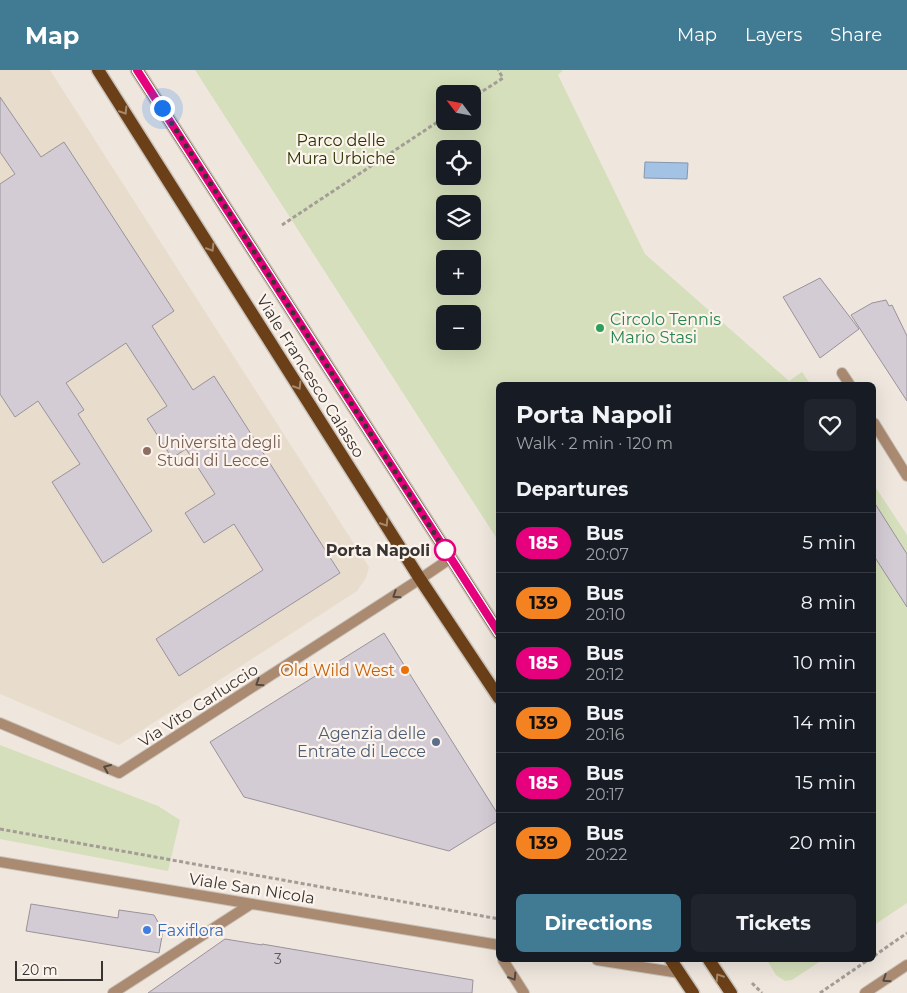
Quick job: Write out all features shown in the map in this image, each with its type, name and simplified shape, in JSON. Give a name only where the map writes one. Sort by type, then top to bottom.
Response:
[{"type":"main road","name":"Viale Francesco Calasso","points":[[98,70],[420,579],[496,693]]},
{"type":"main road","name":"Viale Francesco Calasso","points":[[137,70],[496,628]]},
{"type":"main road","points":[[672,962],[693,993]]},
{"type":"main road","points":[[710,962],[731,993]]},
{"type":"street","points":[[842,373],[848,382]]},
{"type":"street","points":[[876,426],[907,476]]},
{"type":"street","name":"Via Vito Carluccio","points":[[0,723],[119,773],[451,558]]},
{"type":"street","name":"Viale San Nicola","points":[[0,862],[496,947]]},
{"type":"street","points":[[113,993],[250,904]]},
{"type":"street","points":[[504,962],[524,993]]},
{"type":"street","points":[[610,962],[680,973]]},
{"type":"street","points":[[864,993],[907,965]]},
{"type":"path","points":[[481,92],[503,78],[498,70]]},
{"type":"path","points":[[282,225],[436,123]]},
{"type":"path","points":[[0,829],[496,918]]},
{"type":"path","points":[[876,955],[907,933]]},
{"type":"path","points":[[820,993],[865,962]]},
{"type":"shaded area","name":"Università degli Studi di Lecce","points":[[0,70],[50,70],[369,567],[366,578],[357,591],[119,745],[0,694]]},
{"type":"green space","name":"Circolo Tennis Mario Stasi","points":[[195,70],[563,70],[558,75],[645,254],[789,381],[802,372],[809,382],[496,382],[496,537]]},
{"type":"green space","points":[[876,488],[907,535],[907,903],[876,924]]},
{"type":"green space","points":[[0,745],[158,806],[180,820],[168,871],[0,839]]},
{"type":"green space","points":[[768,962],[819,962],[792,980],[785,981],[776,975]]},
{"type":"water","points":[[645,162],[688,163],[687,179],[644,178]]},
{"type":"building","points":[[0,97],[41,157],[64,142],[174,311],[152,326],[193,390],[214,376],[340,573],[179,676],[156,639],[263,570],[234,524],[204,543],[185,513],[215,494],[186,449],[172,458],[147,419],[167,406],[126,343],[66,383],[84,410],[78,414],[152,531],[103,563],[52,482],[80,464],[38,401],[15,417],[0,394],[0,184],[15,174],[0,152]]},
{"type":"building","points":[[820,278],[859,329],[820,358],[783,297]]},
{"type":"building","points":[[886,300],[889,306],[892,305],[907,336],[907,401],[851,315],[872,303]]},
{"type":"building","points":[[876,505],[907,554],[907,607],[876,559]]},
{"type":"building","points":[[384,633],[496,811],[496,822],[449,851],[244,797],[210,742]]},
{"type":"building","points":[[31,904],[118,918],[119,910],[154,915],[163,931],[159,953],[26,931]]},
{"type":"building","points":[[225,939],[473,980],[472,993],[148,993]]},
{"type":"bus line","name":"185","points":[[137,70],[496,628]]},
{"type":"place","name":"Circolo Tennis Mario Stasi","points":[[600,328]]},
{"type":"place","name":"Università degli Studi di Lecce","points":[[147,451]]},
{"type":"place","name":"Porta Napoli","points":[[445,550]]},
{"type":"place","name":"Old Wild West","points":[[405,670]]},
{"type":"place","name":"Agenzia delle Entrate di Lecce","points":[[436,742]]},
{"type":"place","name":"Faxiflora","points":[[147,930]]},
{"type":"route","points":[[162,108],[445,550]]},
{"type":"park label","name":"Parco delle Mura Urbiche","points":[[341,149]]}]
